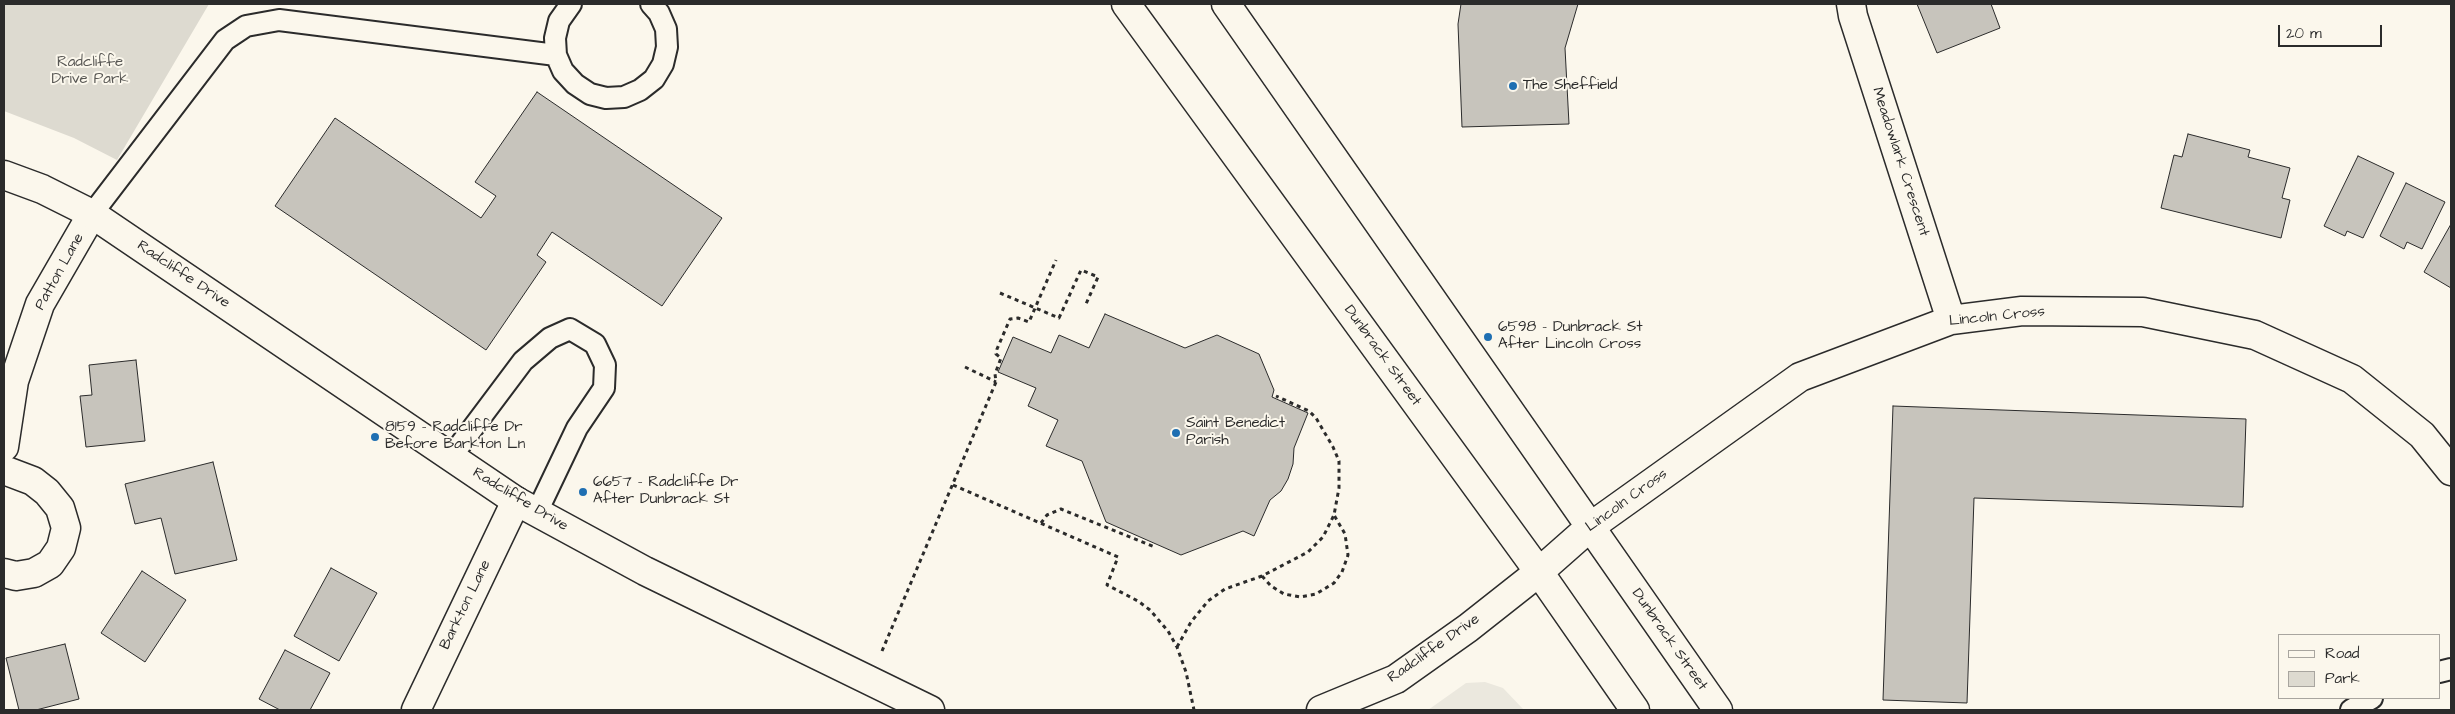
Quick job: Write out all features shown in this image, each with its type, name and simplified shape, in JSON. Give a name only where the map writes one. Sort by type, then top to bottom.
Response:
[{"type":"street","name":"Dunbrack Street","points":[[1126,4],[1539,572],[1635,710]]},
{"type":"street","name":"Dunbrack Street","points":[[1226,4],[1718,710]]},
{"type":"street","name":"Meadowlark Crescent","points":[[1851,4],[1853,16],[1951,320]]},
{"type":"street","name":"Radcliffe Drive","points":[[4,174],[42,189],[92,214],[526,506],[645,571],[930,710]]},
{"type":"street","name":"Patton Lane","points":[[4,447],[14,381],[40,304],[92,214]]},
{"type":"street","name":"Lincoln Cross","points":[[1539,572],[1590,527],[1800,378],[1951,320],[2022,312],[2143,312],[2255,335],[2352,379],[2422,435],[2451,471]]},
{"type":"street","points":[[4,470],[33,481],[47,492],[60,508],[66,528],[62,548],[50,564],[34,573],[16,576],[4,573]]},
{"type":"street","name":"Barkton Lane","points":[[416,710],[526,506]]},
{"type":"street","name":"Radcliffe Drive","points":[[1321,710],[1396,679],[1468,628],[1539,572]]},
{"type":"lane","points":[[571,4],[559,21],[555,38],[556,55],[563,71],[575,84],[590,94],[606,98],[624,97],[640,90],[654,79],[663,64],[667,47],[666,29],[659,13],[651,4]]},
{"type":"lane","points":[[92,214],[225,40],[246,26],[279,20],[556,55]]},
{"type":"lane","points":[[451,457],[523,361],[550,338],[570,329],[595,344],[605,365],[604,388],[526,506]]},
{"type":"lane","points":[[2351,710],[2370,699]]},
{"type":"path","points":[[892,625],[996,382],[995,374],[1001,358],[996,354],[997,348],[1010,319],[1018,318],[1029,322],[1056,260]]},
{"type":"path","points":[[1000,293],[1059,318],[1081,270],[1098,277],[1086,304]]},
{"type":"path","points":[[965,367],[996,382]]},
{"type":"path","points":[[1177,647],[1191,622],[1208,601],[1225,589],[1262,576],[1308,552],[1323,537],[1334,515],[1339,488],[1339,461],[1333,447],[1321,425],[1309,411],[1276,396]]},
{"type":"path","points":[[953,485],[1118,557],[1107,585],[1129,595],[1150,610],[1168,631],[1177,647],[1186,672],[1194,710]]},
{"type":"path","points":[[1041,523],[1047,514],[1061,509],[1155,547]]},
{"type":"path","points":[[1262,576],[1270,586],[1284,594],[1300,597],[1316,594],[1334,583],[1342,572],[1348,555],[1345,534],[1334,515]]},
{"type":"shaded area","points":[[1485,682],[1503,688],[1524,710],[1428,710],[1466,683]]},
{"type":"green space","name":"Radcliffe Drive Park","points":[[4,4],[209,4],[117,160],[74,138],[4,111]]},
{"type":"building","name":"The Sheffield","points":[[1461,4],[1578,4],[1565,48],[1569,124],[1462,127],[1458,24]]},
{"type":"building","points":[[1917,4],[1991,4],[2000,28],[1937,53]]},
{"type":"building","points":[[537,92],[722,218],[662,306],[552,232],[537,255],[546,262],[486,350],[275,206],[335,118],[481,218],[496,196],[475,182]]},
{"type":"building","points":[[2188,134],[2250,150],[2248,157],[2290,168],[2282,198],[2290,200],[2281,238],[2161,208],[2174,155],[2182,157]]},
{"type":"building","points":[[2358,156],[2394,173],[2363,238],[2347,231],[2345,236],[2324,226]]},
{"type":"building","points":[[2406,183],[2445,202],[2422,249],[2407,242],[2404,249],[2380,236]]},
{"type":"building","points":[[2451,224],[2451,288],[2424,272]]},
{"type":"building","name":"Saint Benedict Parish","points":[[1105,314],[1185,348],[1217,335],[1259,354],[1274,390],[1272,397],[1308,413],[1294,448],[1293,464],[1288,479],[1281,491],[1270,500],[1254,536],[1243,531],[1181,555],[1106,522],[1082,461],[1046,446],[1058,420],[1028,406],[1036,388],[998,372],[1013,337],[1051,353],[1059,335],[1089,348]]},
{"type":"building","points":[[136,360],[145,441],[86,447],[80,396],[92,395],[89,365]]},
{"type":"building","points":[[1893,406],[2246,419],[2243,507],[1974,498],[1967,703],[1883,700]]},
{"type":"building","points":[[213,462],[237,560],[175,574],[161,518],[135,524],[125,484]]},
{"type":"building","points":[[331,568],[377,593],[339,661],[294,636]]},
{"type":"building","points":[[142,571],[186,600],[145,662],[101,633]]},
{"type":"building","points":[[65,644],[79,699],[36,710],[19,710],[6,658]]},
{"type":"building","points":[[285,650],[330,673],[310,710],[280,710],[259,699]]},
{"type":"place","name":"The Sheffield","points":[[1513,86]]},
{"type":"place","name":"6598 - Dunbrack St After Lincoln Cross","points":[[1488,337]]},
{"type":"place","name":"Saint Benedict Parish","points":[[1176,433]]},
{"type":"place","name":"8159 - Radcliffe Dr Before Barkton Ln","points":[[375,437]]},
{"type":"place","name":"6657 - Radcliffe Dr After Dunbrack St","points":[[583,492]]}]
